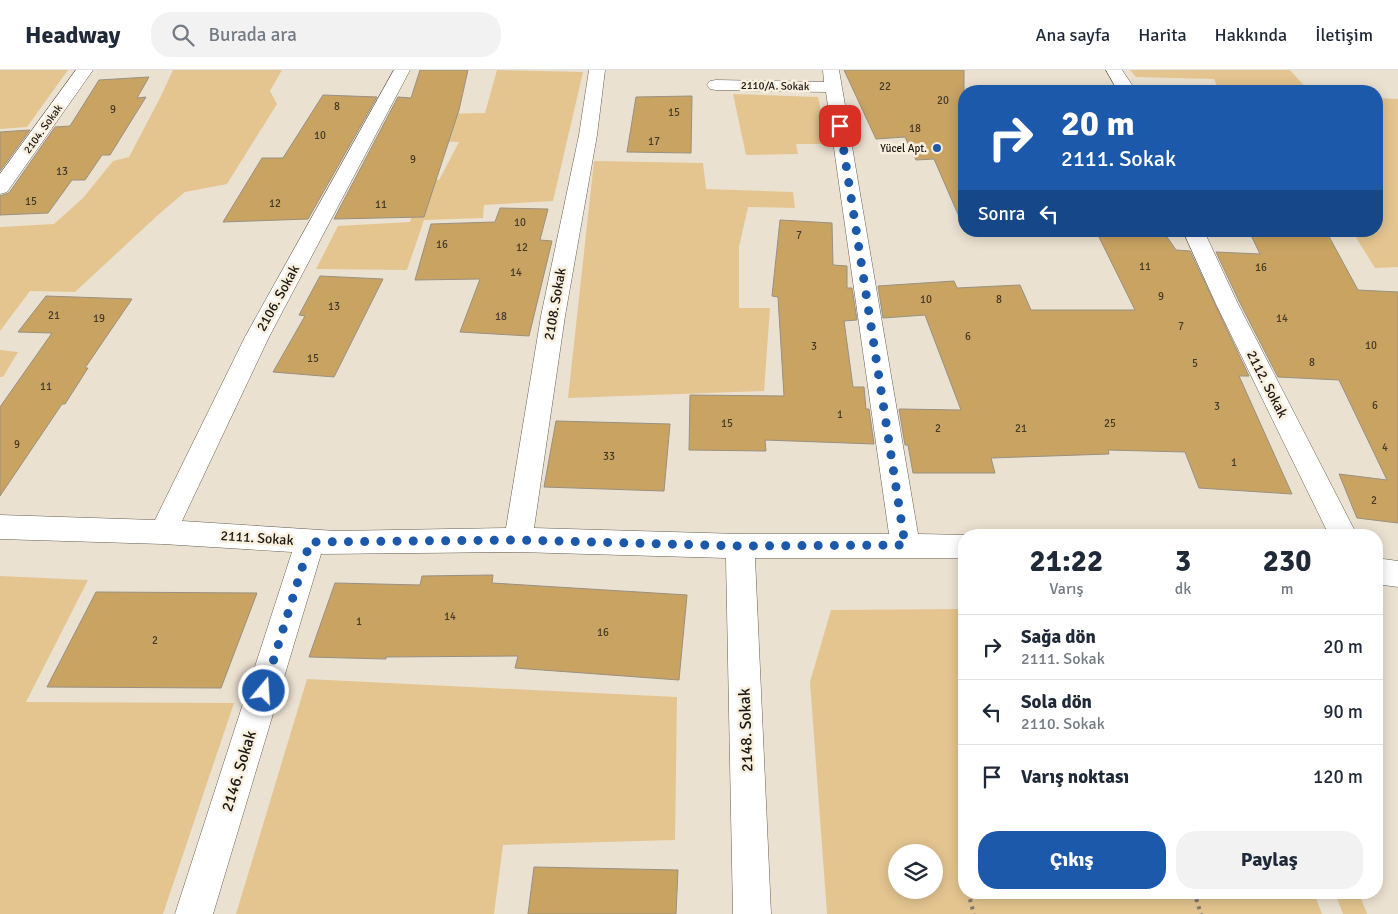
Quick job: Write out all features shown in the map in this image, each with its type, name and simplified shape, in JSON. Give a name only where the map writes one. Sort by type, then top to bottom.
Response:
[{"type":"street","name":"2104. Sokak","points":[[0,188],[85,70]]},
{"type":"street","name":"2106. Sokak","points":[[163,532],[257,337],[402,70]]},
{"type":"street","name":"2108. Sokak","points":[[518,540],[543,369],[570,222],[594,110],[597,70]]},
{"type":"street","points":[[1114,70],[1123,85]]},
{"type":"street","points":[[832,79],[905,545]]},
{"type":"street","name":"2110/A. Sokak","points":[[716,85],[832,79]]},
{"type":"street","name":"2112. Sokak","points":[[1196,237],[1227,304],[1340,529]]},
{"type":"street","name":"2111. Sokak","points":[[0,527],[163,532],[310,542],[518,540],[740,546],[958,546]]},
{"type":"street","name":"2146. Sokak","points":[[194,914],[310,542]]},
{"type":"street","name":"2148. Sokak","points":[[740,546],[752,914]]},
{"type":"street","points":[[1383,572],[1398,574]]},
{"type":"path","points":[[970,899],[974,914]]},
{"type":"path","points":[[1196,899],[1201,914]]},
{"type":"shaded area","points":[[0,70],[68,70],[27,127],[0,129]]},
{"type":"shaded area","points":[[173,70],[282,70],[270,91],[277,104],[227,184],[185,192],[75,292],[30,291],[0,331],[0,227],[54,224],[83,198],[113,161],[129,157]]},
{"type":"shaded area","points":[[497,70],[583,72],[553,201],[484,205],[483,218],[424,220],[407,270],[316,269],[338,226],[410,222],[423,179],[439,180],[459,142],[383,140],[389,115],[485,113]]},
{"type":"shaded area","points":[[1130,70],[1290,70],[1304,85],[1216,85],[1214,79],[1136,77]]},
{"type":"shaded area","points":[[733,94],[818,97],[828,144],[796,144],[798,154],[746,155]]},
{"type":"shaded area","points":[[1383,98],[1398,99],[1398,267],[1375,268],[1356,237],[1383,237]]},
{"type":"shaded area","points":[[594,161],[703,163],[706,189],[793,192],[795,208],[748,207],[739,247],[739,308],[770,308],[764,391],[568,398]]},
{"type":"shaded area","points":[[0,350],[18,352],[3,377],[0,377]]},
{"type":"shaded area","points":[[0,576],[88,580],[26,702],[234,703],[163,914],[0,914]]},
{"type":"shaded area","points":[[958,609],[958,899],[1316,899],[1322,914],[827,914],[810,682],[831,610]]},
{"type":"shaded area","points":[[307,679],[677,697],[675,840],[503,845],[494,914],[236,914]]},
{"type":"shaded area","points":[[1337,899],[1361,899],[1367,914],[1343,914]]},
{"type":"building","points":[[420,70],[468,70],[459,110],[424,217],[334,219],[398,97],[411,98]]},
{"type":"building","points":[[844,70],[964,70],[964,85],[958,85],[958,214],[934,159],[916,160],[905,137],[876,139]]},
{"type":"building","points":[[149,77],[137,98],[146,97],[110,155],[102,155],[85,180],[72,180],[48,213],[0,215],[0,196],[9,193],[55,127],[70,126],[99,80]]},
{"type":"building","points":[[323,95],[377,97],[308,219],[223,222],[262,158],[283,158]]},
{"type":"building","points":[[692,96],[691,153],[627,152],[636,97]]},
{"type":"building","points":[[30,130],[0,171],[0,132]]},
{"type":"building","points":[[500,208],[548,209],[540,240],[552,241],[529,336],[460,332],[480,279],[415,280],[431,224],[495,222]]},
{"type":"building","points":[[780,220],[832,223],[833,265],[847,266],[847,288],[852,288],[857,320],[844,321],[853,387],[864,387],[866,409],[869,409],[874,444],[765,440],[766,451],[689,450],[690,395],[784,396],[778,297],[772,296]]},
{"type":"building","points":[[1099,237],[1167,237],[1176,250],[1190,251],[1249,376],[1239,376],[1292,494],[1199,488],[1185,452],[1108,450],[1109,454],[991,458],[995,473],[913,473],[908,445],[905,445],[899,409],[961,410],[925,315],[883,318],[878,286],[954,281],[957,288],[1020,285],[1031,310],[1135,310]]},
{"type":"building","points":[[1252,237],[1329,237],[1358,290],[1398,292],[1398,523],[1357,518],[1339,474],[1387,480],[1339,380],[1278,377],[1216,252],[1260,254]]},
{"type":"building","points":[[320,276],[383,279],[334,377],[273,372],[305,316],[299,315]]},
{"type":"building","points":[[46,296],[132,299],[85,368],[88,368],[65,404],[62,404],[0,496],[0,407],[52,333],[18,332]]},
{"type":"building","points":[[556,421],[670,424],[664,491],[544,487]]},
{"type":"building","points":[[493,575],[492,583],[687,595],[679,680],[515,668],[518,656],[386,657],[386,659],[309,657],[335,583],[420,585],[422,576]]},
{"type":"building","points":[[96,592],[257,593],[221,688],[47,687]]},
{"type":"building","points":[[534,867],[678,870],[676,914],[528,914]]},
{"type":"place","name":"Yücel Apt.","points":[[937,148]]},
{"type":"route","points":[[264,691],[310,542],[518,540],[740,546],[905,545],[840,126]]}]
